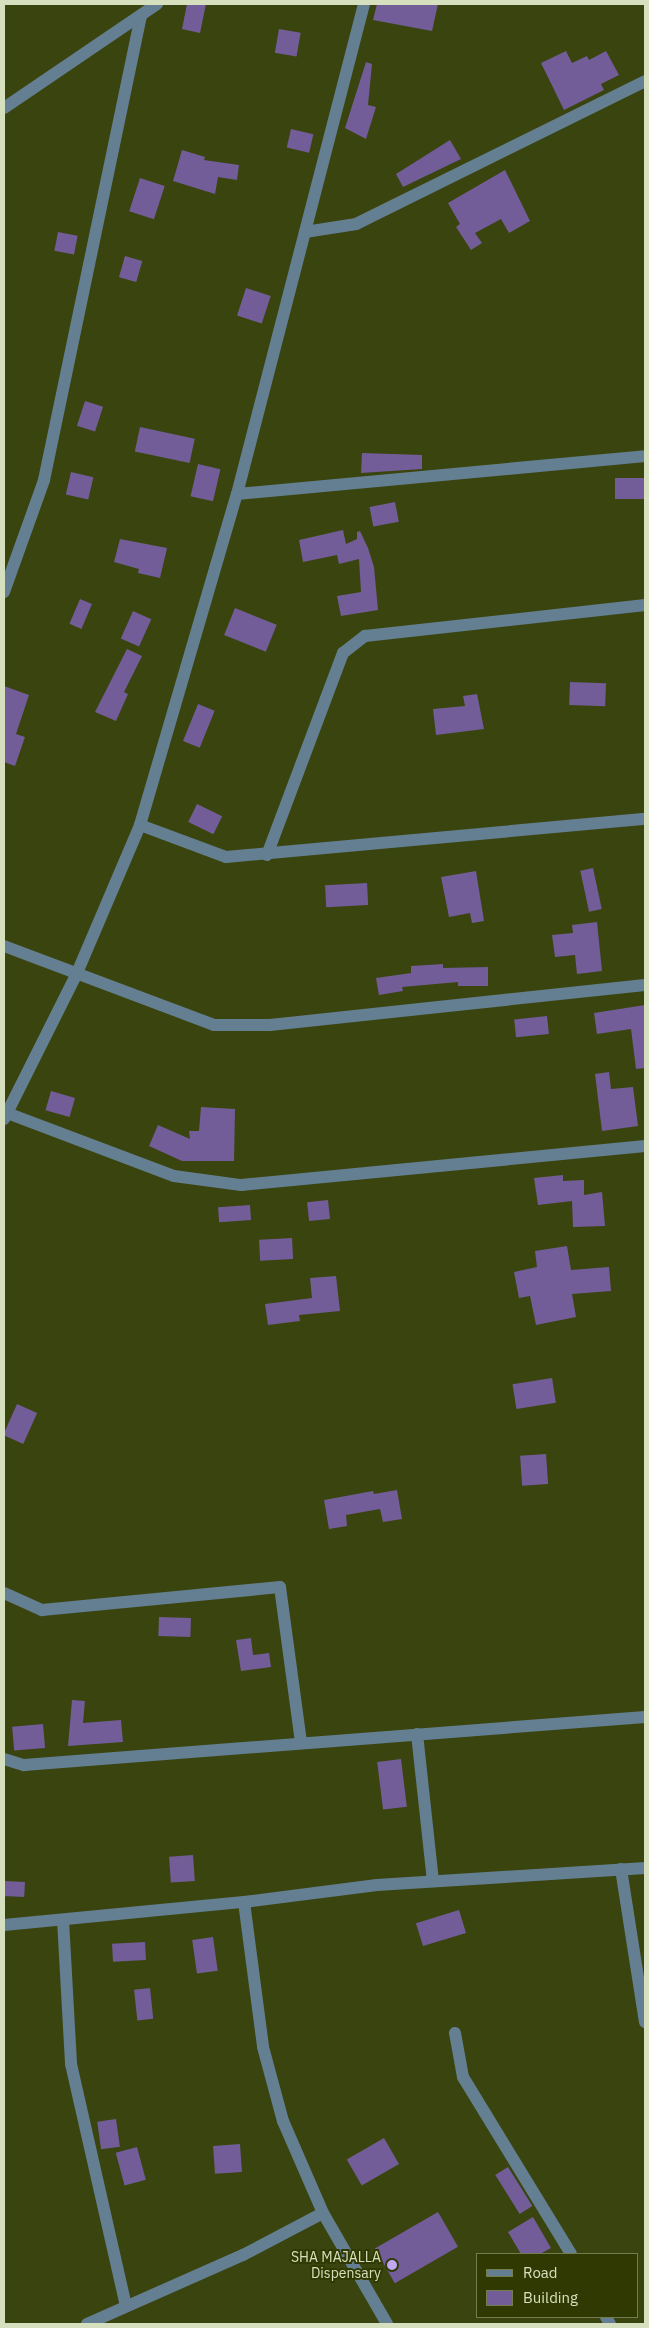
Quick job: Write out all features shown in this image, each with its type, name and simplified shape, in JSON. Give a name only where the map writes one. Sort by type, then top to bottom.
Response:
[{"type":"street","points":[[4,108],[157,4]]},
{"type":"street","points":[[364,4],[237,494],[140,825],[77,973],[5,1116],[174,1176],[241,1185],[645,1146]]},
{"type":"street","points":[[4,592],[44,480],[141,14]]},
{"type":"street","points":[[306,232],[356,224],[645,81]]},
{"type":"street","points":[[237,494],[645,456]]},
{"type":"street","points":[[266,854],[343,653],[365,636],[645,605]]},
{"type":"street","points":[[140,825],[226,857],[645,818]]},
{"type":"street","points":[[4,946],[214,1025],[270,1025],[645,985]]},
{"type":"street","points":[[4,1593],[42,1610],[280,1587],[301,1743]]},
{"type":"street","points":[[4,1759],[24,1765],[645,1716]]},
{"type":"street","points":[[417,1734],[433,1881]]},
{"type":"street","points":[[4,1924],[244,1902],[377,1885],[645,1868]]},
{"type":"street","points":[[621,1869],[645,2022]]},
{"type":"street","points":[[244,1902],[263,2047],[283,2121],[323,2214],[386,2324]]},
{"type":"street","points":[[62,1920],[71,2064],[126,2306]]},
{"type":"street","points":[[456,2033],[463,2077],[570,2253]]},
{"type":"street","points":[[87,2324],[243,2255],[323,2214]]},
{"type":"building","points":[[187,4],[206,4],[200,33],[182,29]]},
{"type":"building","points":[[377,4],[438,4],[432,31],[373,20]]},
{"type":"building","points":[[279,29],[301,33],[296,56],[275,53]]},
{"type":"building","points":[[566,51],[572,63],[587,56],[589,60],[606,51],[619,75],[601,84],[604,90],[564,110],[541,63]]},
{"type":"building","points":[[366,62],[372,64],[368,105],[376,107],[366,139],[345,128]]},
{"type":"building","points":[[291,129],[313,134],[309,153],[287,148]]},
{"type":"building","points":[[450,140],[461,159],[403,187],[396,174]]},
{"type":"building","points":[[182,150],[205,157],[204,160],[239,165],[237,180],[218,177],[215,194],[173,181]]},
{"type":"building","points":[[505,170],[530,221],[509,233],[501,219],[475,233],[482,243],[471,250],[456,227],[460,224],[448,203]]},
{"type":"building","points":[[140,178],[165,186],[154,219],[129,211]]},
{"type":"building","points":[[58,232],[78,236],[74,254],[54,251]]},
{"type":"building","points":[[125,256],[142,261],[136,282],[119,277]]},
{"type":"building","points":[[246,288],[271,296],[262,324],[237,316]]},
{"type":"building","points":[[85,401],[103,407],[95,432],[77,426]]},
{"type":"building","points":[[140,427],[195,439],[190,463],[135,451]]},
{"type":"building","points":[[362,453],[422,455],[422,469],[361,473]]},
{"type":"building","points":[[198,464],[220,469],[213,501],[191,496]]},
{"type":"building","points":[[71,472],[93,477],[88,500],[66,494]]},
{"type":"building","points":[[615,478],[645,478],[645,499],[615,499]]},
{"type":"building","points":[[395,502],[399,522],[373,527],[369,507]]},
{"type":"building","points":[[343,530],[346,544],[357,539],[357,532],[360,531],[368,548],[374,567],[378,610],[341,616],[337,596],[361,592],[359,559],[339,564],[337,555],[303,562],[299,540]]},
{"type":"building","points":[[120,539],[167,548],[160,578],[138,573],[139,569],[114,562]]},
{"type":"building","points":[[80,599],[92,604],[81,629],[69,624]]},
{"type":"building","points":[[235,608],[277,625],[266,652],[224,635]]},
{"type":"building","points":[[133,611],[151,619],[139,647],[121,638]]},
{"type":"building","points":[[127,649],[142,656],[124,692],[128,694],[116,721],[95,712]]},
{"type":"building","points":[[570,682],[606,683],[605,706],[569,705]]},
{"type":"building","points":[[4,686],[29,695],[16,734],[25,737],[15,766],[4,762]]},
{"type":"building","points":[[477,694],[484,729],[436,735],[433,709],[465,706],[463,696]]},
{"type":"building","points":[[198,704],[215,711],[200,748],[183,741]]},
{"type":"building","points":[[197,804],[222,816],[213,834],[188,822]]},
{"type":"building","points":[[593,868],[602,909],[589,912],[580,871]]},
{"type":"building","points":[[476,871],[484,921],[472,923],[470,913],[449,917],[441,877]]},
{"type":"building","points":[[367,883],[368,905],[326,907],[325,885]]},
{"type":"building","points":[[597,922],[602,971],[577,974],[575,955],[555,957],[552,935],[573,933],[572,925]]},
{"type":"building","points":[[443,964],[443,968],[488,967],[488,986],[458,986],[458,982],[402,987],[403,991],[379,995],[376,978],[411,973],[411,966]]},
{"type":"building","points":[[645,1005],[645,1068],[636,1069],[631,1029],[597,1034],[594,1013]]},
{"type":"building","points":[[547,1016],[549,1034],[516,1037],[514,1019]]},
{"type":"building","points":[[609,1072],[611,1089],[633,1087],[638,1126],[602,1131],[595,1074]]},
{"type":"building","points":[[51,1091],[75,1098],[70,1117],[45,1110]]},
{"type":"building","points":[[201,1107],[235,1109],[234,1161],[182,1161],[149,1146],[158,1125],[190,1139],[189,1131],[199,1131]]},
{"type":"building","points":[[563,1175],[563,1181],[584,1180],[584,1195],[602,1192],[605,1226],[573,1227],[572,1201],[538,1205],[534,1178]]},
{"type":"building","points":[[328,1200],[330,1219],[309,1221],[307,1202]]},
{"type":"building","points":[[250,1205],[251,1220],[219,1222],[218,1207]]},
{"type":"building","points":[[292,1238],[293,1259],[260,1261],[259,1240]]},
{"type":"building","points":[[567,1246],[571,1270],[609,1267],[611,1291],[572,1294],[576,1317],[536,1325],[530,1296],[519,1298],[514,1272],[537,1267],[535,1251]]},
{"type":"building","points":[[336,1276],[340,1311],[299,1315],[300,1321],[268,1325],[265,1304],[312,1298],[310,1278]]},
{"type":"building","points":[[552,1378],[556,1403],[516,1409],[512,1384]]},
{"type":"building","points":[[17,1404],[37,1413],[23,1444],[4,1435]]},
{"type":"building","points":[[546,1454],[548,1484],[522,1486],[520,1456]]},
{"type":"building","points":[[397,1490],[402,1519],[383,1522],[380,1509],[346,1515],[347,1526],[329,1529],[324,1500],[373,1491],[374,1494]]},
{"type":"building","points":[[159,1617],[191,1618],[190,1637],[158,1636]]},
{"type":"building","points":[[251,1638],[253,1655],[269,1653],[271,1667],[241,1671],[236,1640]]},
{"type":"building","points":[[72,1700],[85,1701],[83,1723],[121,1720],[123,1742],[68,1746]]},
{"type":"building","points":[[43,1724],[45,1748],[14,1751],[12,1727]]},
{"type":"building","points":[[401,1759],[407,1807],[383,1810],[377,1762]]},
{"type":"building","points":[[193,1855],[195,1881],[171,1883],[169,1857]]},
{"type":"building","points":[[4,1881],[25,1882],[24,1897],[4,1896]]},
{"type":"building","points":[[459,1910],[466,1933],[423,1946],[416,1923]]},
{"type":"building","points":[[213,1937],[218,1971],[197,1974],[192,1940]]},
{"type":"building","points":[[145,1942],[146,1960],[113,1962],[112,1944]]},
{"type":"building","points":[[150,1988],[153,2019],[137,2021],[134,1990]]},
{"type":"building","points":[[116,2119],[120,2147],[101,2149],[97,2122]]},
{"type":"building","points":[[384,2138],[399,2164],[362,2185],[347,2160]]},
{"type":"building","points":[[240,2144],[242,2172],[215,2174],[213,2146]]},
{"type":"building","points":[[137,2147],[146,2180],[125,2186],[116,2153]]},
{"type":"building","points":[[508,2167],[532,2206],[520,2214],[495,2175]]},
{"type":"building","points":[[438,2212],[458,2247],[395,2283],[375,2248]]},
{"type":"building","points":[[533,2217],[551,2248],[542,2253],[520,2253],[508,2232]]},
{"type":"place","name":"SHA MAJALLA Dispensary","points":[[392,2265]]}]
